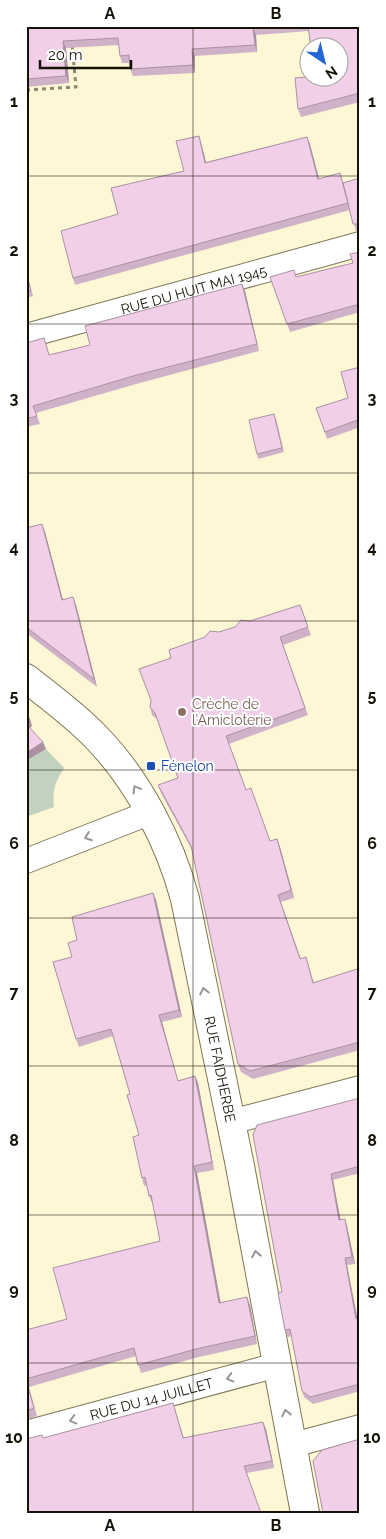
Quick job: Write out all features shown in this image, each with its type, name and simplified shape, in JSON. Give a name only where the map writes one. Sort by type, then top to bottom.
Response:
[{"type":"street","name":"RUE DU HUIT MAI 1945","points":[[26,336],[360,244]]},
{"type":"street","name":"RUE FAIDHERBE","points":[[26,678],[70,713],[96,737],[123,769],[167,845],[183,891],[231,1122],[305,1513]]},
{"type":"street","points":[[26,861],[149,813]]},
{"type":"street","points":[[231,1122],[360,1088]]},
{"type":"street","name":"RUE DU 14 JUILLET","points":[[26,1433],[277,1365]]},
{"type":"street","points":[[293,1445],[360,1427]]},
{"type":"path","points":[[26,90],[76,87],[71,35]]},
{"type":"green space","points":[[46,749],[64,768],[55,787],[53,796],[54,807],[26,817],[26,761]]},
{"type":"building","points":[[26,26],[272,26],[253,28],[255,45],[192,49],[193,65],[130,69],[129,55],[120,56],[118,38],[63,41],[66,76],[26,79]]},
{"type":"building","points":[[308,26],[360,26],[360,93],[298,109],[295,78],[298,78],[298,88],[348,88],[348,38],[310,38]]},
{"type":"building","points":[[199,136],[205,163],[307,137],[318,179],[340,173],[348,203],[73,278],[61,231],[118,214],[111,188],[184,171],[176,141]]},
{"type":"building","points":[[360,178],[360,224],[353,224],[343,183]]},
{"type":"building","points":[[360,252],[360,304],[287,324],[270,277],[294,270],[296,277],[353,263],[350,254]]},
{"type":"building","points":[[26,272],[31,291],[26,292]]},
{"type":"building","points":[[242,284],[257,344],[133,376],[33,406],[37,416],[26,419],[26,343],[44,338],[49,355],[90,345],[85,326]]},
{"type":"building","points":[[360,367],[360,419],[325,432],[316,408],[348,398],[341,372]]},
{"type":"building","points":[[274,414],[282,448],[257,454],[249,420]]},
{"type":"building","points":[[42,524],[62,600],[73,597],[94,679],[26,627],[26,528]]},
{"type":"building","points":[[300,605],[308,627],[280,637],[305,708],[226,736],[246,790],[251,788],[270,841],[277,839],[291,890],[278,895],[300,959],[306,957],[313,983],[360,968],[360,1042],[250,1071],[238,1064],[191,846],[158,785],[178,778],[155,713],[150,707],[151,700],[139,669],[171,658],[169,650],[205,637],[210,631],[219,632],[235,627],[241,620],[250,621]]},
{"type":"building","points":[[26,724],[43,742],[26,753]]},
{"type":"building","points":[[153,893],[179,1010],[159,1015],[178,1081],[195,1076],[212,1162],[194,1166],[219,1303],[247,1297],[255,1336],[196,1349],[138,1365],[134,1348],[26,1379],[26,1330],[67,1319],[53,1268],[160,1241],[151,1195],[149,1196],[145,1177],[142,1178],[133,1137],[139,1135],[127,1095],[130,1094],[111,1029],[76,1039],[53,962],[72,957],[68,943],[77,940],[72,917]]},
{"type":"building","points":[[360,1098],[360,1166],[331,1174],[339,1220],[345,1219],[352,1257],[345,1258],[356,1319],[360,1318],[360,1384],[310,1397],[302,1391],[290,1329],[285,1330],[278,1293],[282,1292],[253,1135],[257,1125]]},
{"type":"building","points":[[26,1380],[34,1408],[26,1411]]},
{"type":"building","points":[[173,1403],[183,1438],[263,1422],[272,1461],[244,1466],[261,1513],[26,1513],[26,1439],[42,1435],[43,1438]]},
{"type":"building","points":[[360,1439],[360,1513],[323,1513],[313,1461],[322,1450]]},
{"type":"place","name":"Crèche de l'Amicloterie","points":[[182,712]]},
{"type":"place","name":"Fénelon","points":[[151,766]]}]
